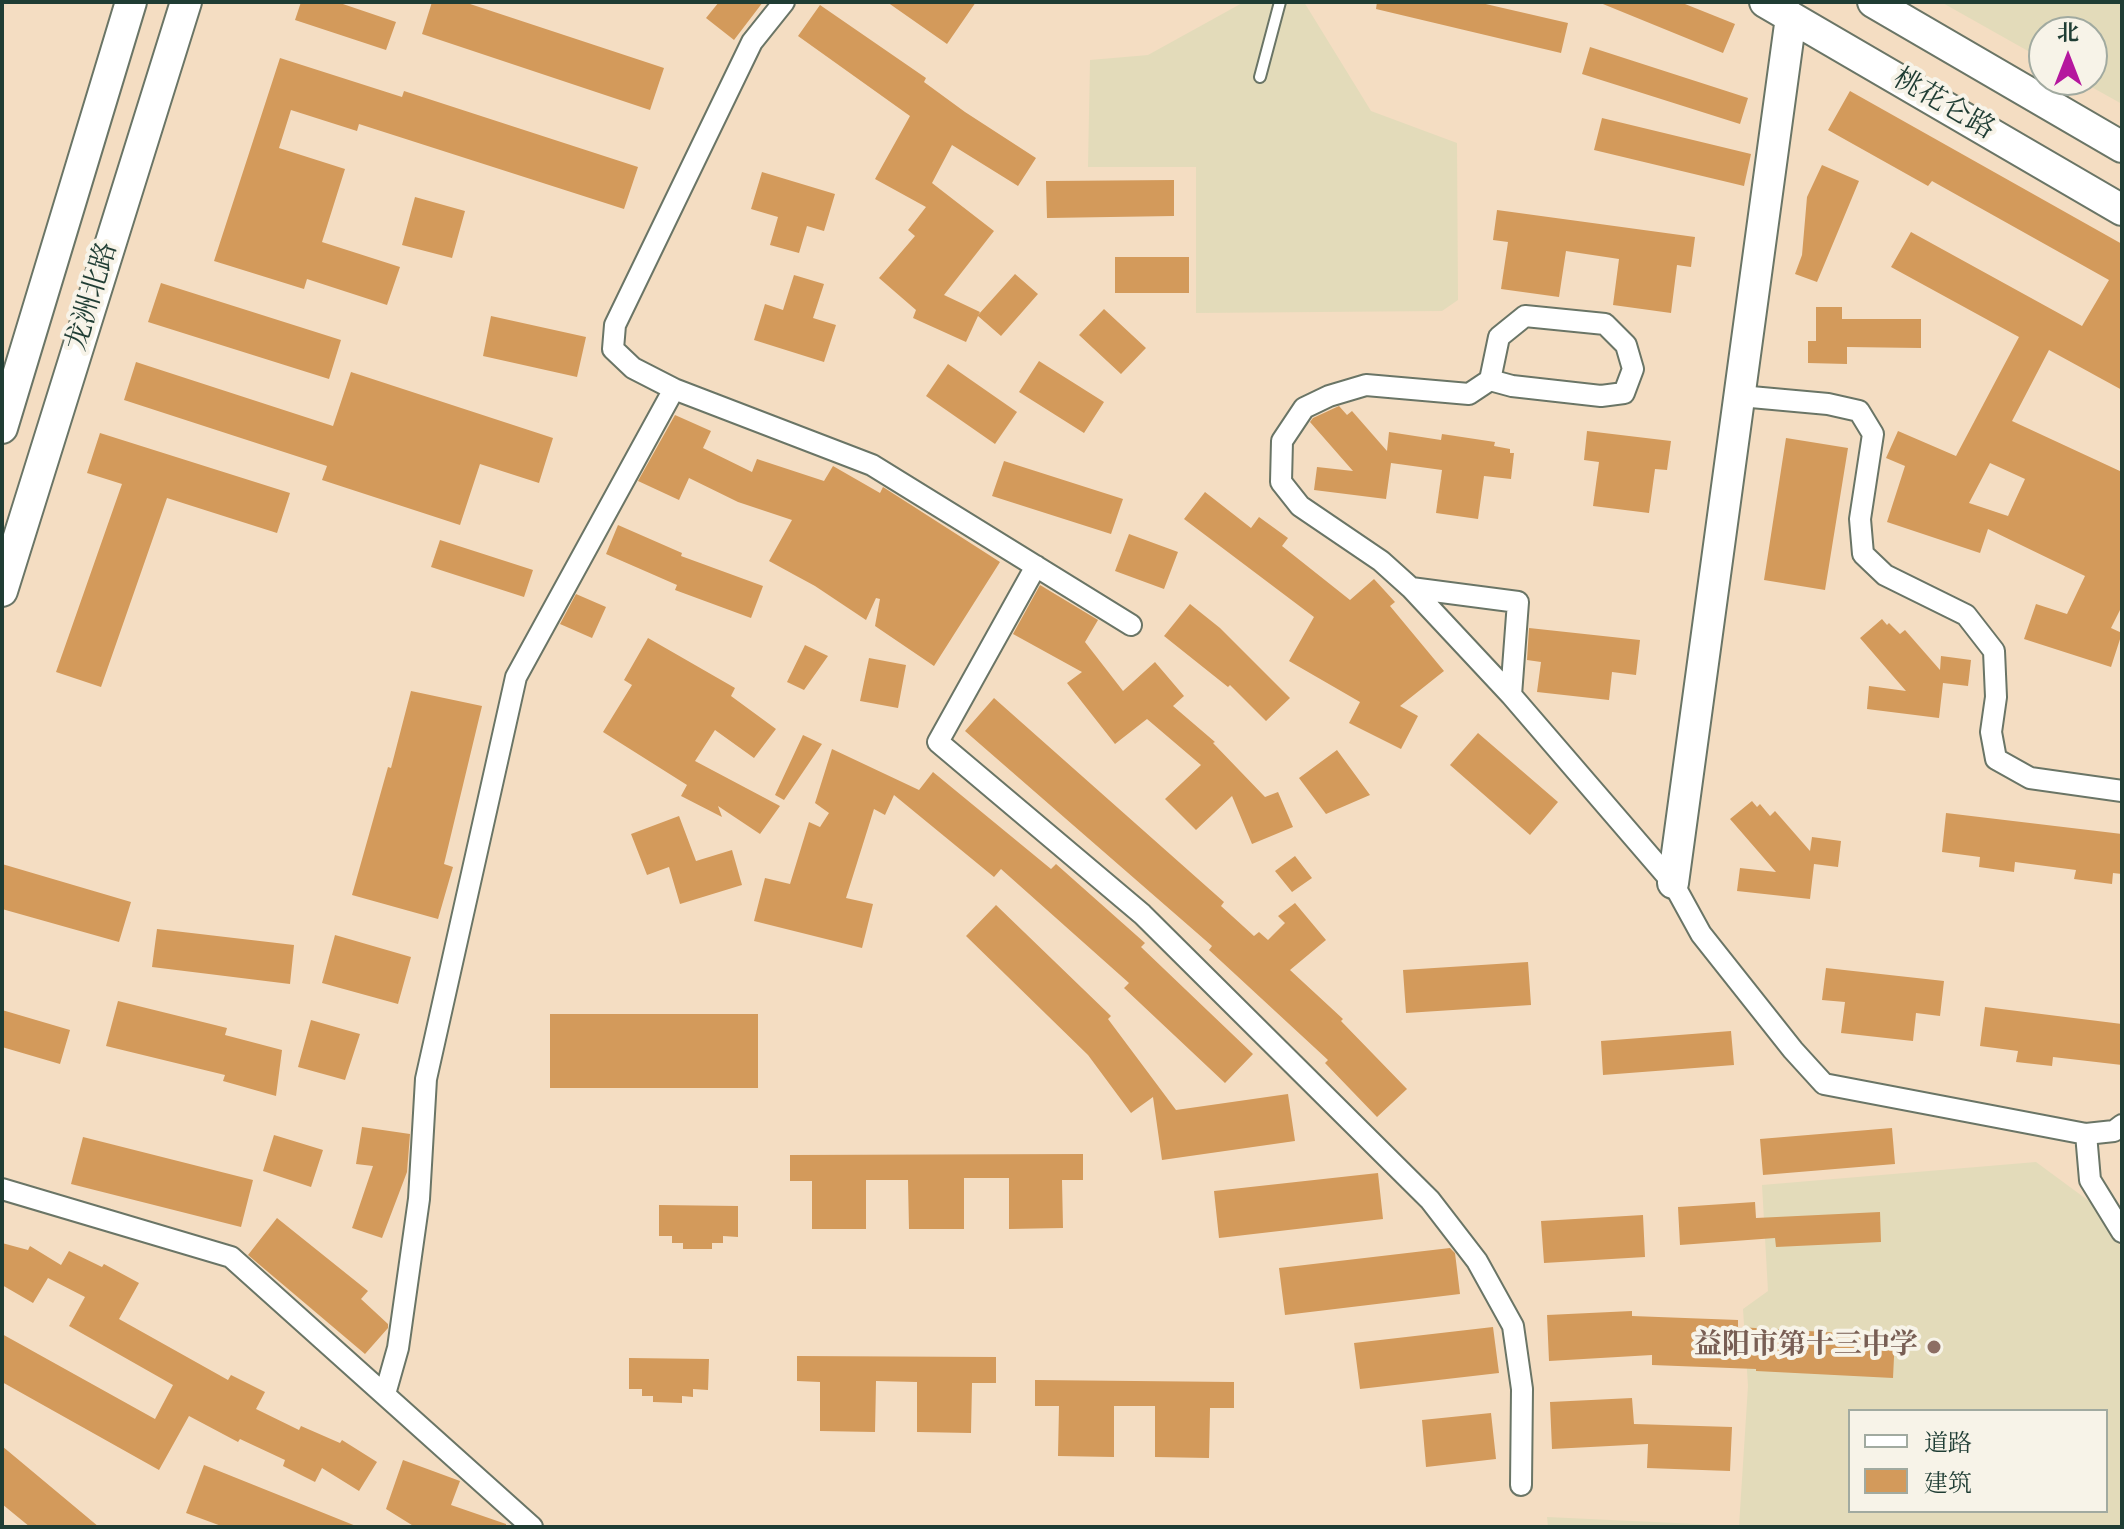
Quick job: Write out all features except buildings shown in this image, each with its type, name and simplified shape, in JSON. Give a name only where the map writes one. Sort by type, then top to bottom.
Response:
[{"type":"main road","name":"龙洲北路","points":[[2,428],[131,2]]},
{"type":"main road","name":"龙洲北路","points":[[2,591],[186,2]]},
{"type":"main road","name":"桃花仑路","points":[[1765,2],[2122,210]]},
{"type":"main road","name":"桃花仑路","points":[[1873,2],[2122,147]]},
{"type":"main road","points":[[1673,883],[1791,17]]},
{"type":"street","points":[[784,2],[752,42],[615,325],[613,349],[633,368],[674,389],[872,465],[1131,625]]},
{"type":"street","points":[[1490,380],[1512,386],[1601,396],[1624,393],[1633,369],[1626,345],[1605,324],[1525,316],[1499,337],[1490,380],[1469,394],[1366,385],[1329,396],[1304,408],[1282,441],[1281,482],[1300,506],[1381,561],[1411,588],[1511,695],[1673,883],[1701,934],[1793,1050],[1824,1084],[2086,1134],[2114,1131],[2122,1125]]},
{"type":"street","points":[[385,1394],[398,1348],[419,1199],[426,1079],[516,677],[674,389]]},
{"type":"street","points":[[1740,396],[1828,404],[1859,411],[1873,434],[1860,519],[1863,554],[1885,575],[1966,615],[1994,651],[1996,697],[1991,732],[1996,759],[2030,778],[2122,791]]},
{"type":"street","points":[[1036,566],[938,742],[1142,914],[1430,1200],[1477,1261],[1513,1326],[1522,1389],[1521,1485]]},
{"type":"street","points":[[1411,588],[1518,602],[1511,695]]},
{"type":"street","points":[[2086,1134],[2090,1180],[2122,1232]]},
{"type":"street","points":[[2,1189],[231,1257],[532,1527]]},
{"type":"lane","points":[[1260,77],[1280,2]]},
{"type":"shaded area","points":[[1244,2],[1304,2],[1371,111],[1457,143],[1458,300],[1442,311],[1196,313],[1196,167],[1088,167],[1090,60],[1148,55]]},
{"type":"shaded area","points":[[1941,2],[2122,2],[2122,104],[2108,96],[2108,16],[2028,16],[2028,51]]},
{"type":"shaded area","name":"益阳市第十三中学","points":[[2036,1162],[2093,1204],[2122,1249],[2122,1527],[1548,1527],[1547,1517],[1739,1526],[1748,1386],[1743,1309],[1768,1291],[1762,1185]]},
{"type":"place","name":"益阳市第十三中学","points":[[1934,1347]]}]
